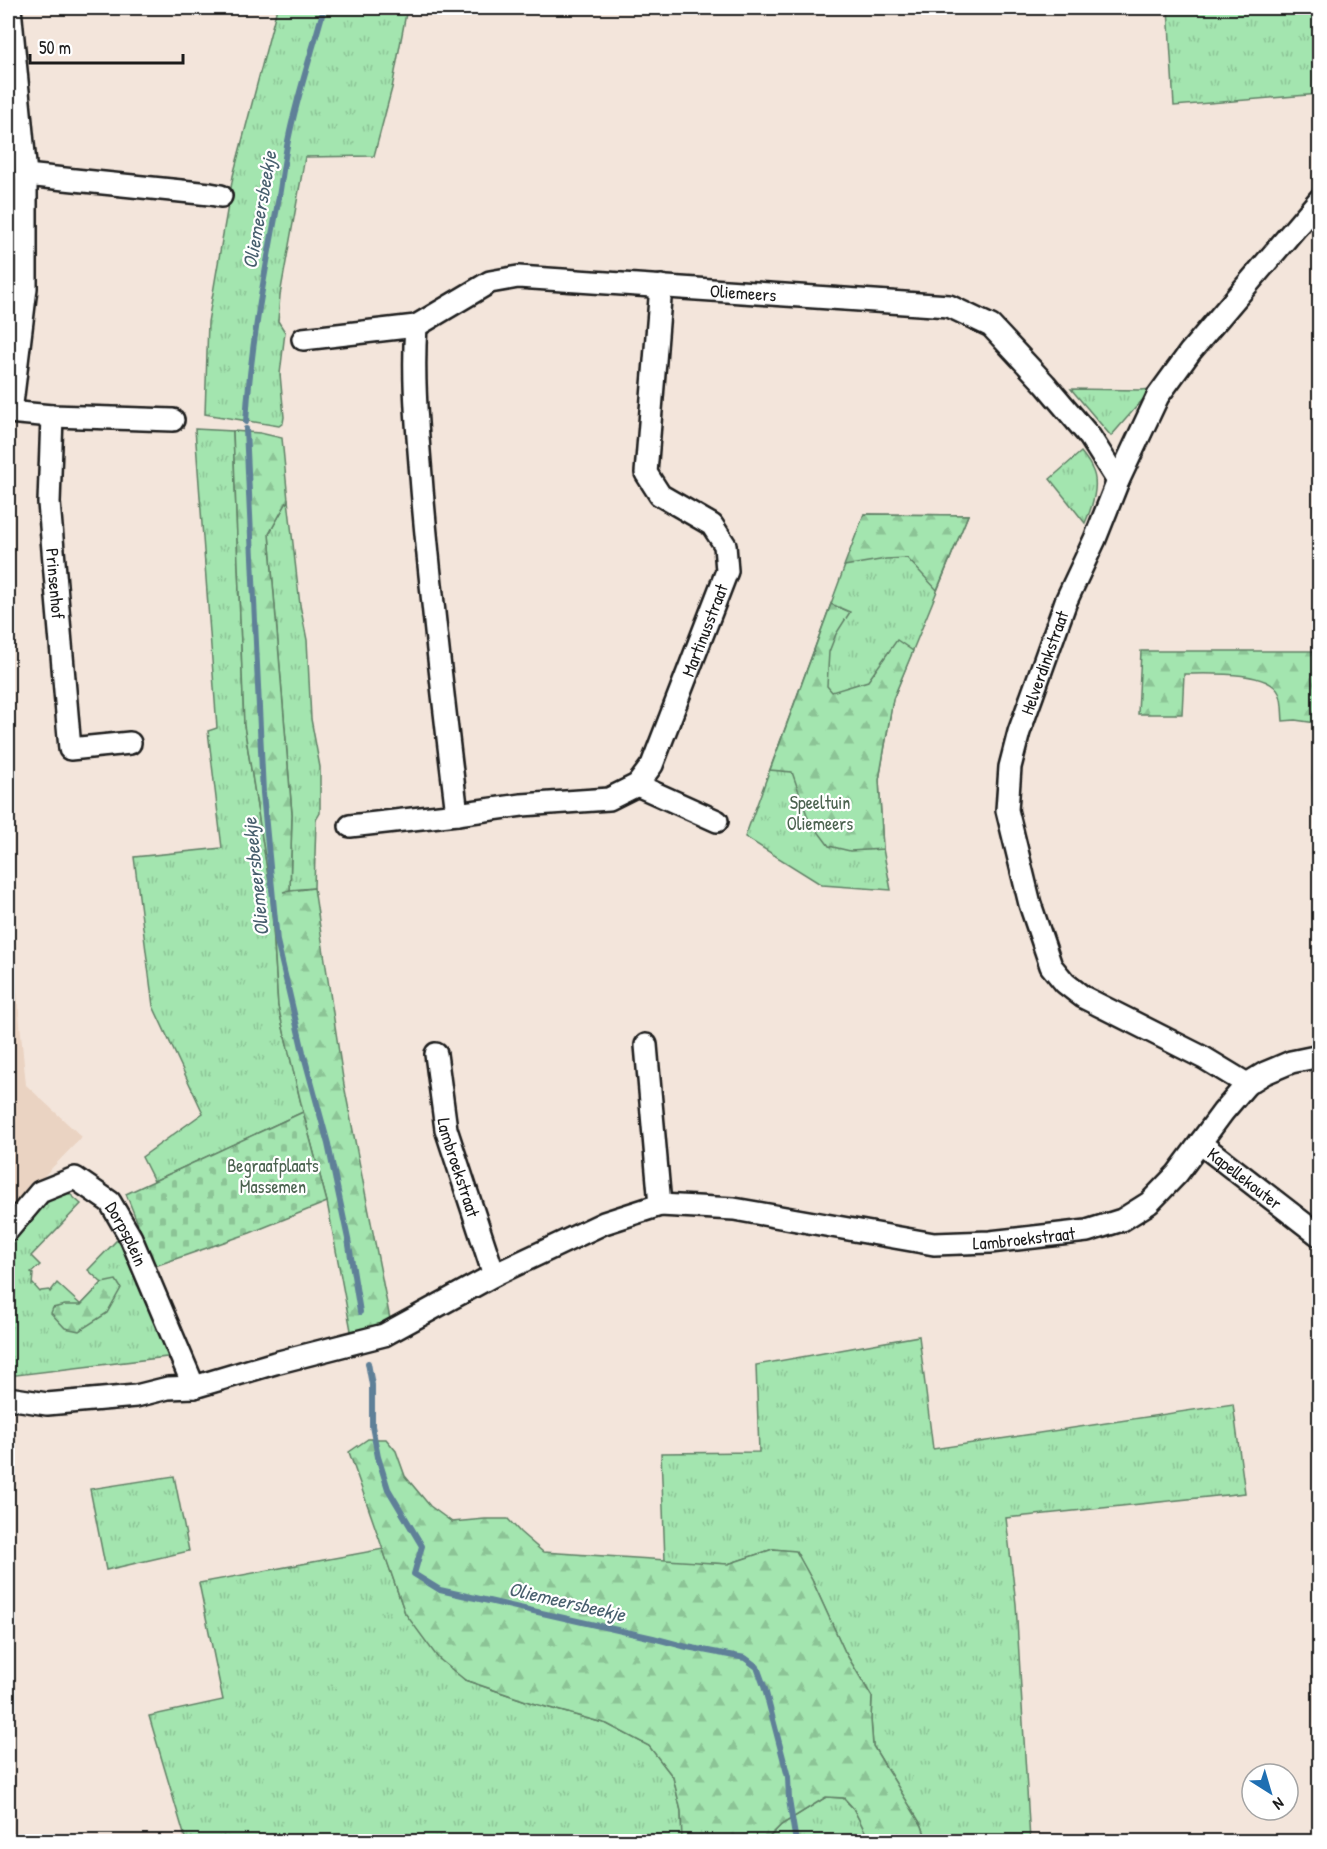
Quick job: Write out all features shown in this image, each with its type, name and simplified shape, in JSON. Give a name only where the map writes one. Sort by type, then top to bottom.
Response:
[{"type":"street","points":[[10,8],[26,175],[26,288],[9,412],[52,416],[173,420]]},
{"type":"street","points":[[26,175],[221,196]]},
{"type":"street","name":"Helverdinkstraat","points":[[1247,1084],[1204,1058],[1083,997],[1065,983],[1051,966],[1030,904],[1007,810],[1010,767],[1019,732],[1066,601],[1158,396],[1190,352],[1320,199]]},
{"type":"street","name":"Oliemeers","points":[[303,339],[416,326],[490,282],[518,277],[949,306],[992,326],[1046,384],[1090,437],[1118,481]]},
{"type":"street","name":"Martinusstraat","points":[[350,826],[522,806],[609,799],[637,785],[652,765],[727,571],[724,545],[712,525],[660,495],[646,473],[661,286]]},
{"type":"street","points":[[416,326],[413,361],[427,549],[457,814]]},
{"type":"street","name":"Prinsenhof","points":[[52,416],[50,503],[70,749],[130,743]]},
{"type":"street","points":[[637,785],[717,821]]},
{"type":"street","points":[[646,1045],[660,1205]]},
{"type":"street","name":"Lambroekstraat","points":[[436,1054],[446,1129],[494,1275]]},
{"type":"street","name":"Lambroekstraat","points":[[194,1387],[384,1335],[494,1275],[604,1223],[660,1205],[734,1209],[934,1244],[990,1242],[1087,1231],[1122,1221],[1149,1203],[1177,1174],[1247,1084],[1291,1062],[1320,1056]]},
{"type":"street","name":"Kapellekouter","points":[[1200,1143],[1320,1236]]},
{"type":"street","name":"Dorpsplein","points":[[8,1230],[40,1192],[75,1179],[110,1202],[131,1238],[194,1387]]},
{"type":"street","points":[[8,1398],[47,1404],[136,1396],[168,1388],[194,1387]]},
{"type":"shaded area","points":[[8,900],[26,1085],[82,1137],[16,1205],[8,1197]]},
{"type":"green space","points":[[277,8],[407,8],[392,88],[374,156],[305,157],[280,295],[278,321],[285,332],[280,374],[284,417],[283,423],[279,426],[205,414],[208,322],[233,176]]},
{"type":"green space","points":[[1168,8],[1319,8],[1319,94],[1174,106]]},
{"type":"green space","points":[[1071,389],[1141,390],[1152,389],[1111,436]]},
{"type":"green space","points":[[195,429],[233,431],[244,725],[271,894],[278,1006],[303,1112],[154,1181],[142,1157],[203,1113],[153,1006],[134,857],[222,848],[208,731],[217,728]]},
{"type":"green space","points":[[233,431],[260,433],[282,438],[288,500],[269,534],[292,814],[290,890],[283,892],[314,888],[344,1085],[391,1324],[352,1336],[327,1202],[278,1006],[271,894],[244,725]]},
{"type":"green space","points":[[1081,452],[1091,467],[1095,482],[1092,503],[1085,523],[1050,479]]},
{"type":"green space","points":[[288,500],[300,605],[307,640],[311,719],[320,767],[320,813],[316,820],[314,888],[290,890],[292,814],[269,534]]},
{"type":"green space","name":"Speeltuin Oliemeers","points":[[864,514],[968,515],[893,699],[879,780],[883,849],[891,890],[822,885],[745,837]]},
{"type":"green space","points":[[864,514],[968,515],[937,590],[907,558],[844,566]]},
{"type":"green space","points":[[831,604],[850,612],[836,634],[829,652],[827,686],[832,692],[868,681],[897,640],[913,651],[893,699],[879,780],[883,849],[850,851],[829,846],[808,818],[792,772],[770,770]]},
{"type":"green space","points":[[1141,651],[1319,651],[1319,739],[1316,723],[1283,721],[1279,693],[1273,686],[1250,677],[1184,674],[1182,714],[1138,714]]},
{"type":"green space","name":"Begraafplaats Massemen","points":[[303,1112],[327,1202],[250,1233],[155,1266],[126,1194]]},
{"type":"green space","points":[[62,1187],[81,1204],[31,1256],[40,1265],[31,1273],[33,1274],[32,1285],[40,1292],[49,1290],[50,1292],[57,1283],[81,1305],[102,1283],[88,1270],[117,1240],[139,1267],[175,1356],[8,1376],[8,1244]]},
{"type":"green space","points":[[116,1280],[121,1288],[107,1313],[79,1331],[65,1328],[51,1313],[53,1308],[81,1305],[102,1283]]},
{"type":"green space","points":[[919,1336],[933,1449],[1233,1404],[1245,1493],[1006,1518],[1016,1604],[1030,1841],[927,1841],[922,1826],[873,1746],[872,1697],[845,1652],[812,1580],[796,1552],[773,1549],[728,1564],[665,1561],[661,1453],[759,1452],[756,1365]]},
{"type":"green space","points":[[368,1439],[386,1439],[396,1451],[405,1476],[430,1506],[452,1522],[508,1519],[543,1552],[728,1564],[773,1549],[796,1551],[845,1652],[872,1697],[873,1746],[922,1826],[927,1841],[870,1841],[853,1808],[844,1798],[826,1797],[781,1825],[765,1841],[682,1841],[681,1811],[673,1777],[649,1746],[607,1724],[532,1703],[465,1680],[438,1658],[405,1613],[349,1452]]},
{"type":"green space","points":[[174,1476],[189,1551],[106,1570],[90,1489]]},
{"type":"green space","points":[[383,1549],[405,1613],[465,1680],[532,1703],[607,1724],[649,1746],[673,1777],[681,1811],[682,1841],[186,1841],[149,1716],[223,1700],[199,1583]]},
{"type":"green space","points":[[826,1797],[843,1798],[853,1808],[870,1841],[765,1842],[781,1825]]},
{"type":"water","points":[[1319,745],[1319,807],[1314,791],[1313,776]]},
{"type":"waterway","name":"Oliemeersbeekje","points":[[246,422],[258,317],[286,150],[324,8]]},
{"type":"waterway","name":"Oliemeersbeekje","points":[[246,429],[263,793],[277,941],[303,1052],[328,1144],[348,1239],[360,1312]]},
{"type":"waterway","name":"Oliemeersbeekje","points":[[368,1363],[372,1385],[372,1426],[378,1457],[388,1489],[422,1546],[414,1574],[440,1590],[687,1647],[745,1658],[757,1667],[765,1689],[788,1777],[789,1800],[796,1842]]}]
